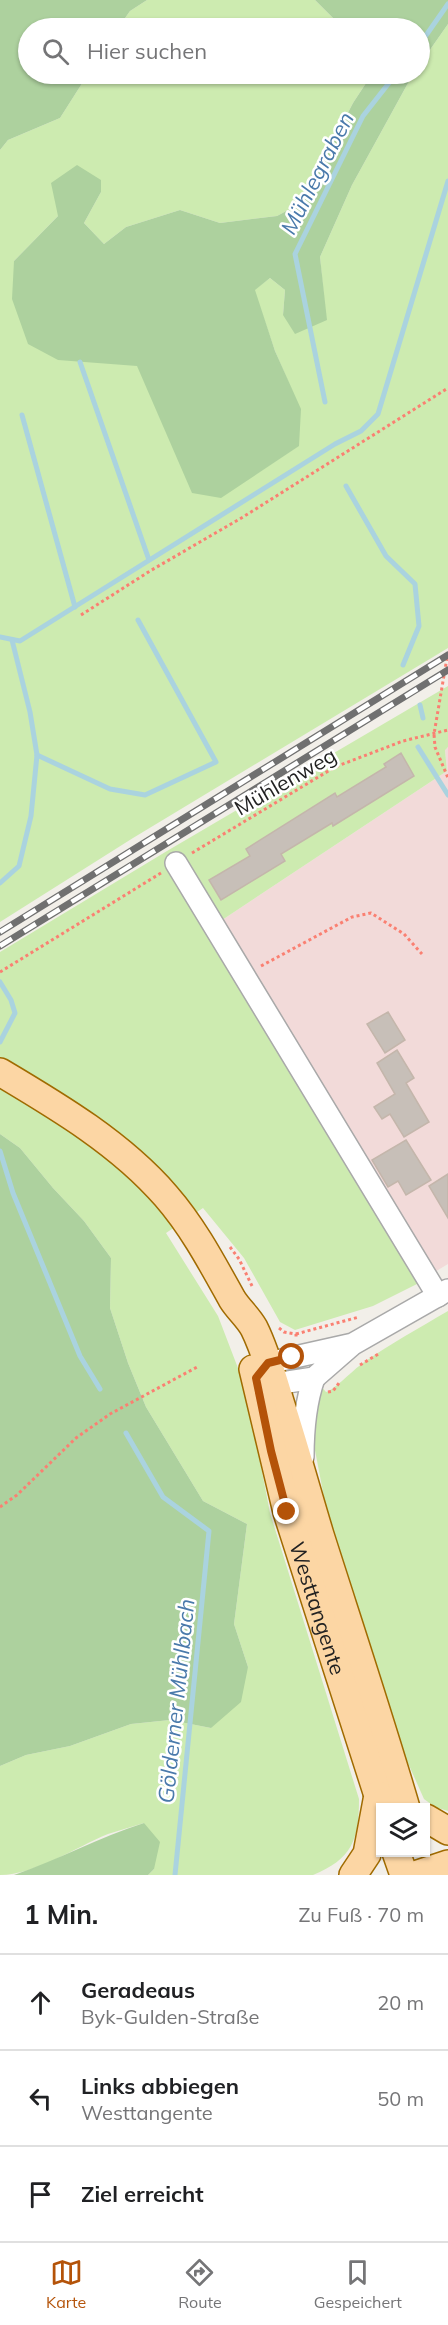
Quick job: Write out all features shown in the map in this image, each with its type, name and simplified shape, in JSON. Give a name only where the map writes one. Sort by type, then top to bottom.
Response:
[{"type":"main road","name":"Westtangente","points":[[0,1072],[69,1114],[108,1142],[166,1196],[245,1299],[266,1375],[303,1473],[396,1803]]},
{"type":"main road","name":"Westtangente","points":[[266,1375],[271,1451],[287,1512],[396,1803]]},
{"type":"main road","points":[[430,1820],[448,1831]]},
{"type":"main road","points":[[353,1875],[376,1838]]},
{"type":"main road","points":[[404,1857],[423,1869]]},
{"type":"street","points":[[168,868],[244,975],[443,1293],[353,1344],[314,1378],[307,1400],[303,1432],[303,1473]]},
{"type":"street","points":[[266,1375],[298,1345],[353,1344]]},
{"type":"street","points":[[266,1375],[314,1378]]},
{"type":"path","points":[[81,615],[150,571],[243,517],[448,388]]},
{"type":"path","points":[[448,652],[434,734],[435,747],[448,778]]},
{"type":"path","name":"Mühlenweg","points":[[2,972],[335,767],[403,741],[448,730]]},
{"type":"path","points":[[244,975],[352,917],[371,913],[404,934],[422,954]]},
{"type":"path","points":[[226,1243],[239,1259],[245,1299]]},
{"type":"path","points":[[275,1324],[298,1345],[364,1316]]},
{"type":"path","points":[[353,1371],[382,1351]]},
{"type":"path","points":[[0,1507],[17,1495],[75,1438],[110,1414],[199,1365]]},
{"type":"path","points":[[314,1378],[327,1393],[333,1391],[342,1379]]},
{"type":"shaded area","points":[[448,747],[448,1264],[428,1276],[207,930],[447,771],[445,749]]},
{"type":"green space","points":[[0,0],[147,0],[130,11],[125,18],[18,18],[18,84],[82,84],[60,118],[8,140],[0,150]]},
{"type":"green space","points":[[147,0],[315,0],[333,18],[125,18],[130,11]]},
{"type":"green space","points":[[315,0],[448,0],[448,24],[430,50],[430,18],[333,18]]},
{"type":"green space","points":[[448,24],[448,648],[133,838],[0,922],[0,150],[8,140],[60,118],[82,84],[365,84],[353,103],[301,203],[277,216],[220,223],[180,210],[126,227],[104,244],[84,223],[101,192],[58,216],[14,261],[137,366],[300,409],[275,351],[254,290],[270,278],[285,290],[283,315],[326,320],[320,257],[352,185],[408,84],[430,84],[430,50]]},
{"type":"green space","points":[[365,84],[408,84],[352,185],[320,257],[327,320],[295,334],[283,315],[285,290],[270,278],[255,290],[275,351],[301,409],[299,446],[221,498],[192,493],[137,366],[58,360],[28,344],[12,299],[14,261],[58,216],[51,183],[77,165],[101,180],[101,192],[84,223],[104,244],[126,227],[180,210],[220,223],[277,216],[301,203],[353,103]]},
{"type":"green space","points":[[448,686],[448,747],[445,750],[447,771],[207,930],[423,1281],[373,1306],[295,1330],[280,1322],[244,1258],[203,1208],[166,1233],[218,1316],[246,1389],[270,1513],[359,1799],[355,1837],[345,1855],[326,1869],[313,1875],[148,1875],[154,1869],[144,1823],[108,1834],[41,1865],[13,1874],[0,1875],[0,1766],[26,1755],[70,1746],[131,1724],[170,1720],[211,1728],[248,1667],[234,1624],[247,1524],[203,1501],[146,1407],[128,1363],[110,1308],[111,1258],[84,1221],[20,1148],[0,1134],[0,952]]},
{"type":"green space","points":[[0,1134],[20,1148],[84,1221],[111,1258],[110,1308],[128,1363],[146,1407],[203,1501],[247,1524],[234,1624],[248,1667],[241,1702],[211,1728],[170,1720],[131,1724],[70,1746],[26,1755],[0,1766]]},
{"type":"green space","points":[[448,1311],[448,1811],[435,1807],[424,1799],[396,1736],[329,1523],[313,1440],[314,1378],[326,1392],[373,1356]]},
{"type":"green space","points":[[144,1823],[160,1842],[154,1869],[148,1875],[14,1875],[111,1835]]},
{"type":"building","points":[[401,753],[414,776],[333,826],[332,823],[281,854],[285,861],[221,900],[209,880],[250,856],[246,849],[335,793],[337,797],[386,767],[384,764]]},
{"type":"building","points":[[388,1012],[405,1040],[385,1053],[367,1024]]},
{"type":"building","points":[[397,1050],[414,1078],[406,1083],[429,1122],[404,1137],[390,1114],[382,1119],[374,1107],[395,1094],[377,1063]]},
{"type":"building","points":[[406,1140],[431,1180],[406,1195],[398,1181],[388,1187],[372,1160]]},
{"type":"building","points":[[448,1174],[448,1218],[429,1186]]},
{"type":"waterway","name":"Mühlegraben","points":[[430,30],[448,4]]},
{"type":"waterway","name":"Mühlegraben","points":[[325,402],[295,254],[363,116],[388,84]]},
{"type":"waterway","points":[[0,637],[20,641],[335,444],[361,431],[378,414],[448,181]]},
{"type":"waterway","points":[[80,362],[149,560]]},
{"type":"waterway","points":[[22,415],[75,607]]},
{"type":"waterway","name":"Mühlegraben","points":[[346,486],[386,556],[415,584],[419,626],[403,665]]},
{"type":"waterway","points":[[37,755],[110,789],[145,795],[216,762],[138,620]]},
{"type":"waterway","points":[[0,883],[19,866],[31,816],[37,755],[30,712],[12,640]]},
{"type":"waterway","name":"Mühlegraben","points":[[420,705],[423,718]]},
{"type":"waterway","name":"Mühlegraben","points":[[418,747],[448,795]]},
{"type":"waterway","points":[[0,982],[11,1000],[15,1013],[0,1042]]},
{"type":"waterway","points":[[0,1151],[13,1193],[80,1356],[100,1389]]},
{"type":"waterway","name":"Gölderner Mühlbach","points":[[126,1433],[163,1497],[209,1531],[175,1875]]},
{"type":"railway","points":[[0,932],[448,655]]},
{"type":"railway","points":[[0,946],[448,670]]},
{"type":"route","points":[[287,1512],[271,1451],[256,1378],[268,1363],[292,1357]]}]
